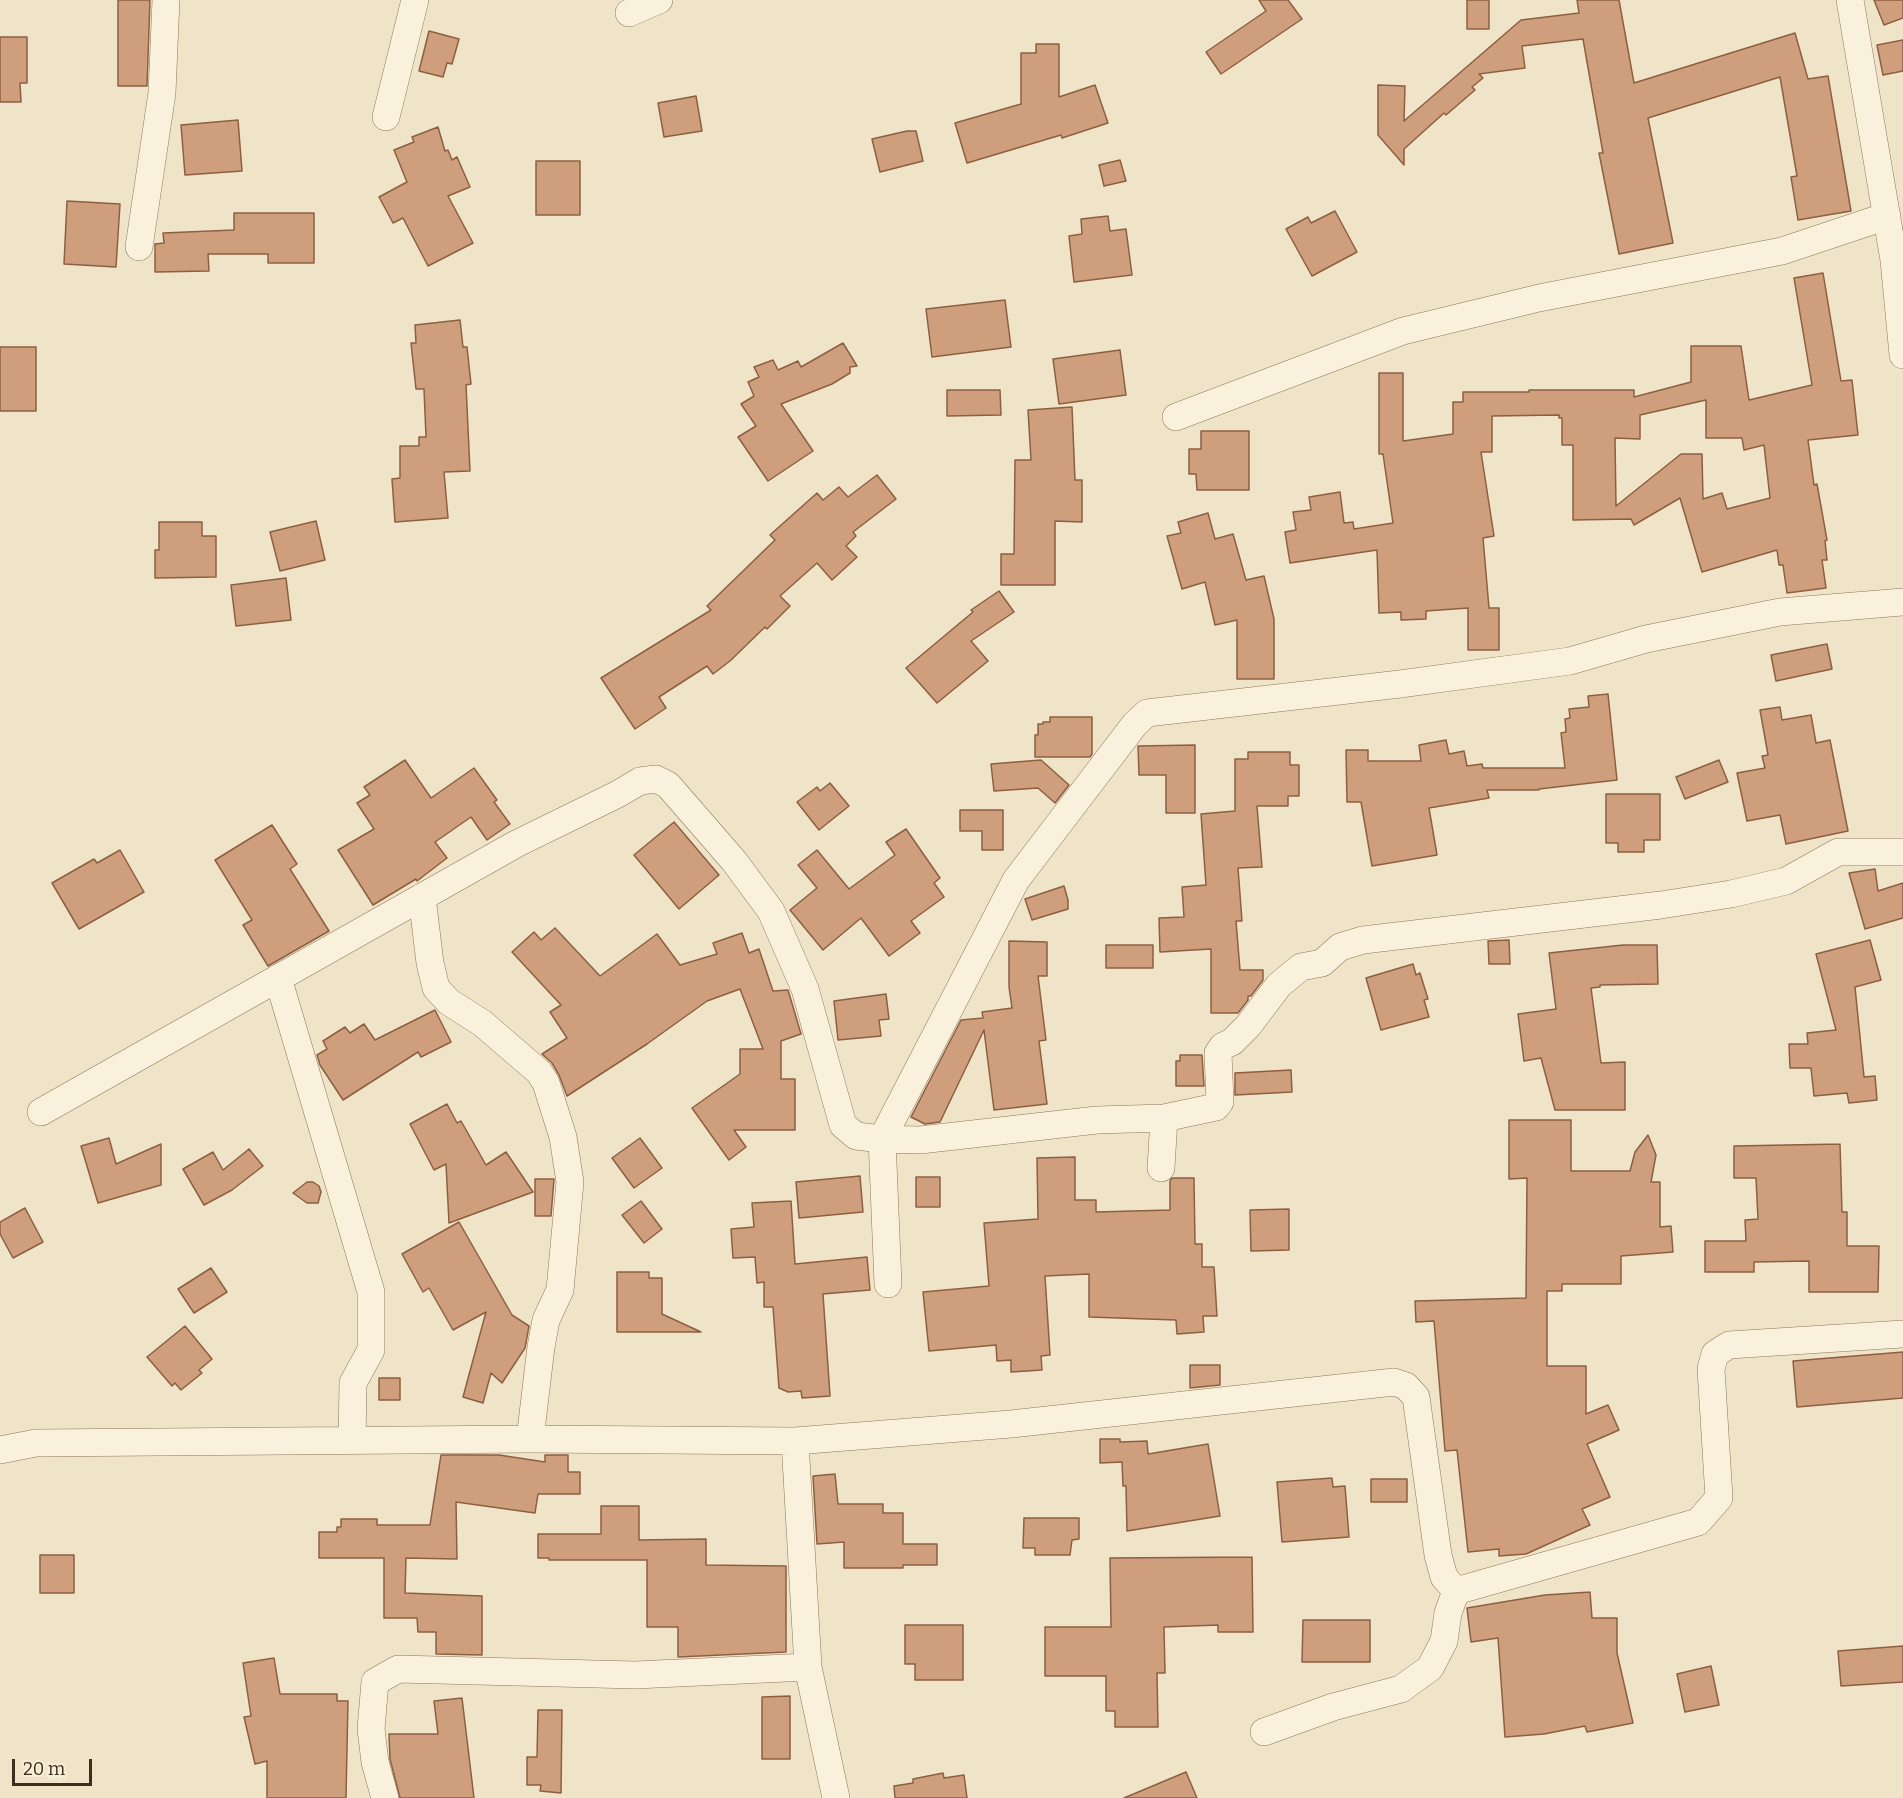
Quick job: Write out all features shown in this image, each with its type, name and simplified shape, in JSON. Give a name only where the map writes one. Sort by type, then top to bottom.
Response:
[{"type":"street","points":[[139,247],[162,93],[166,0]]},
{"type":"street","points":[[386,117],[415,0]]},
{"type":"street","points":[[629,13],[659,0]]},
{"type":"street","points":[[1850,0],[1894,260],[1903,355]]},
{"type":"street","points":[[1176,417],[1403,331],[1539,298],[1782,251],[1887,216]]},
{"type":"street","points":[[888,1284],[882,1139],[1016,880],[1135,724],[1147,713],[1400,684],[1570,661],[1646,639],[1780,612],[1903,602]]},
{"type":"street","points":[[41,1112],[516,843],[640,781],[656,779],[668,785],[734,861],[771,911],[805,989],[843,1125],[856,1136],[882,1139],[920,1140],[1097,1120],[1164,1118],[1216,1107],[1220,1102],[1218,1053],[1223,1046],[1232,1042],[1248,1026],[1278,985],[1301,967],[1322,963],[1340,947],[1363,940],[1661,905],[1731,894],[1786,881],[1838,852],[1903,852]]},
{"type":"street","points":[[422,897],[435,988],[449,1002],[482,1023],[539,1072],[546,1083],[563,1137],[570,1182],[560,1290],[546,1320],[531,1439]]},
{"type":"street","points":[[278,978],[371,1292],[371,1350],[353,1383],[352,1440]]},
{"type":"street","points":[[1161,1168],[1164,1118]]},
{"type":"street","points":[[1456,1591],[1698,1522],[1719,1498],[1711,1369],[1715,1354],[1729,1345],[1903,1334]]},
{"type":"street","points":[[0,1450],[36,1443],[531,1439],[795,1441],[1011,1424],[1394,1382],[1406,1386],[1416,1397],[1438,1555],[1444,1577],[1456,1591]]},
{"type":"street","points":[[795,1441],[808,1667],[836,1798]]},
{"type":"street","points":[[1264,1732],[1333,1707],[1401,1689],[1430,1668],[1444,1641],[1448,1613],[1456,1591]]},
{"type":"street","points":[[384,1798],[375,1762],[372,1729],[375,1682],[398,1669],[636,1675],[808,1667]]},
{"type":"building","points":[[118,0],[150,0],[147,86],[118,86]]},
{"type":"building","points":[[1259,0],[1288,0],[1302,19],[1221,74],[1206,52],[1266,11]]},
{"type":"building","points":[[1467,0],[1489,0],[1489,29],[1467,29]]},
{"type":"building","points":[[1577,0],[1619,0],[1634,83],[1795,33],[1808,79],[1828,76],[1851,211],[1798,220],[1791,177],[1797,176],[1780,77],[1648,118],[1673,243],[1619,254],[1599,153],[1603,153],[1583,39],[1522,46],[1525,68],[1479,74],[1483,78],[1472,87],[1475,90],[1446,115],[1444,113],[1404,149],[1404,165],[1378,135],[1378,85],[1405,86],[1404,121],[1521,20],[1579,13]]},
{"type":"building","points":[[1874,0],[1903,0],[1903,18],[1884,25]]},
{"type":"building","points":[[429,31],[459,39],[452,64],[447,63],[443,77],[419,71]]},
{"type":"building","points":[[0,37],[27,37],[27,83],[20,83],[21,102],[0,102]]},
{"type":"building","points":[[1903,40],[1903,71],[1883,75],[1877,45]]},
{"type":"building","points":[[1036,44],[1059,44],[1059,97],[1095,85],[1108,123],[1062,138],[1061,135],[967,163],[955,123],[1021,104],[1021,53],[1036,53]]},
{"type":"building","points":[[696,96],[702,131],[664,137],[658,103]]},
{"type":"building","points":[[238,120],[242,171],[185,175],[181,125]]},
{"type":"building","points":[[438,127],[445,151],[448,150],[452,160],[457,157],[470,187],[448,196],[473,243],[428,266],[403,218],[393,223],[379,197],[407,182],[394,150],[414,142],[412,137]]},
{"type":"building","points":[[916,131],[923,161],[880,172],[872,139]]},
{"type":"building","points":[[1120,160],[1126,181],[1104,186],[1099,165]]},
{"type":"building","points":[[536,161],[580,161],[580,215],[536,215]]},
{"type":"building","points":[[67,201],[120,204],[116,267],[64,264]]},
{"type":"building","points":[[1335,211],[1357,252],[1312,276],[1286,229],[1308,217],[1311,223]]},
{"type":"building","points":[[234,213],[314,213],[314,263],[268,263],[268,254],[208,254],[209,271],[155,272],[155,244],[164,243],[163,233],[234,230]]},
{"type":"building","points":[[1108,216],[1110,231],[1126,229],[1132,275],[1074,282],[1069,236],[1082,234],[1081,219]]},
{"type":"building","points":[[1823,273],[1841,381],[1852,380],[1858,435],[1808,440],[1814,485],[1817,484],[1827,540],[1825,541],[1827,560],[1822,560],[1826,588],[1787,593],[1783,565],[1779,565],[1777,550],[1702,572],[1680,498],[1634,525],[1631,519],[1573,520],[1573,445],[1562,445],[1562,418],[1559,418],[1559,415],[1492,416],[1492,452],[1481,452],[1494,536],[1483,538],[1489,608],[1499,608],[1499,650],[1468,650],[1468,608],[1426,611],[1426,619],[1401,620],[1401,612],[1379,613],[1377,550],[1290,563],[1285,532],[1296,530],[1293,512],[1311,510],[1309,497],[1340,492],[1344,523],[1353,522],[1354,529],[1393,523],[1383,454],[1379,454],[1379,373],[1403,373],[1403,441],[1453,434],[1453,402],[1463,402],[1463,392],[1634,390],[1634,397],[1691,382],[1691,346],[1741,346],[1749,400],[1812,385],[1794,278]],"holes":[[[1706,400],[1706,438],[1742,438],[1744,450],[1764,445],[1770,498],[1727,509],[1722,493],[1703,499],[1702,454],[1681,454],[1616,506],[1615,438],[1640,439],[1640,415]]]},
{"type":"building","points":[[1005,300],[1011,347],[932,357],[926,309]]},
{"type":"building","points":[[460,320],[463,347],[467,347],[471,384],[466,385],[470,471],[444,472],[448,518],[395,522],[392,479],[400,478],[400,446],[419,446],[419,437],[426,437],[424,389],[416,389],[411,343],[416,343],[415,325]]},
{"type":"building","points":[[843,343],[857,366],[850,367],[850,373],[832,384],[781,404],[813,451],[768,481],[738,437],[756,426],[741,404],[754,396],[748,382],[759,377],[754,367],[773,360],[778,370],[798,361],[801,367]]},
{"type":"building","points":[[0,347],[36,347],[36,411],[0,411]]},
{"type":"building","points":[[1120,350],[1126,395],[1059,404],[1053,359]]},
{"type":"building","points":[[947,390],[1000,390],[1001,415],[947,416]]},
{"type":"building","points":[[1072,407],[1075,480],[1082,480],[1082,522],[1055,521],[1055,585],[1001,585],[1001,554],[1014,554],[1015,460],[1031,460],[1028,410]]},
{"type":"building","points":[[1201,431],[1249,431],[1249,490],[1197,490],[1196,474],[1189,474],[1189,449],[1201,449]]},
{"type":"building","points":[[877,475],[896,499],[853,532],[856,536],[846,546],[857,557],[832,580],[817,563],[780,596],[790,606],[767,629],[765,627],[713,674],[707,666],[659,697],[666,708],[635,729],[601,678],[711,610],[707,606],[775,540],[770,535],[817,493],[823,500],[839,487],[848,497]]},
{"type":"building","points":[[1208,513],[1215,539],[1233,534],[1246,580],[1264,576],[1274,619],[1274,679],[1237,679],[1237,620],[1215,625],[1205,582],[1182,589],[1167,536],[1181,533],[1178,522]]},
{"type":"building","points":[[316,521],[325,560],[280,571],[270,532]]},
{"type":"building","points":[[159,522],[202,522],[202,536],[216,536],[216,577],[155,578],[155,550],[159,550]]},
{"type":"building","points":[[286,578],[291,620],[236,626],[231,585]]},
{"type":"building","points":[[999,591],[1014,612],[971,641],[988,661],[937,703],[906,668],[973,612],[971,610]]},
{"type":"building","points":[[1827,644],[1832,669],[1776,681],[1771,655]]},
{"type":"building","points":[[1608,694],[1617,780],[1539,790],[1487,790],[1489,798],[1429,808],[1437,855],[1372,866],[1361,802],[1347,802],[1346,750],[1368,750],[1368,761],[1421,761],[1419,745],[1446,740],[1449,754],[1464,751],[1467,766],[1482,764],[1483,768],[1565,768],[1561,733],[1566,732],[1565,719],[1570,718],[1569,709],[1589,707],[1588,696]]},
{"type":"building","points":[[1780,707],[1782,720],[1811,715],[1816,743],[1830,740],[1848,831],[1786,844],[1780,815],[1747,821],[1737,773],[1765,768],[1762,756],[1768,755],[1760,710]]},
{"type":"building","points":[[1050,717],[1092,717],[1092,754],[1090,757],[1035,757],[1035,735],[1038,735],[1038,724],[1050,722]]},
{"type":"building","points":[[1195,745],[1195,813],[1166,813],[1166,775],[1139,775],[1138,746]]},
{"type":"building","points":[[1248,752],[1290,752],[1290,765],[1299,765],[1299,796],[1288,796],[1288,806],[1257,806],[1262,867],[1238,868],[1242,921],[1236,921],[1240,970],[1263,970],[1263,980],[1251,996],[1248,996],[1248,1000],[1238,1013],[1211,1013],[1211,949],[1160,952],[1159,918],[1184,917],[1182,887],[1206,885],[1201,814],[1235,811],[1235,759],[1248,759]]},
{"type":"building","points":[[405,760],[431,798],[474,768],[497,800],[494,802],[510,824],[487,840],[471,817],[435,842],[447,858],[417,881],[416,879],[373,905],[338,850],[374,829],[357,803],[370,795],[364,787]]},
{"type":"building","points":[[1041,760],[1069,785],[1055,803],[1038,788],[994,791],[991,764]]},
{"type":"building","points":[[1719,760],[1728,782],[1685,799],[1676,777]]},
{"type":"building","points":[[830,783],[849,806],[819,830],[797,802],[817,787],[820,791]]},
{"type":"building","points":[[1606,794],[1660,794],[1660,840],[1644,840],[1644,852],[1618,852],[1618,843],[1606,843]]},
{"type":"building","points":[[960,810],[1003,810],[1003,850],[982,850],[982,831],[960,831]]},
{"type":"building","points":[[674,822],[719,875],[679,909],[634,855]]},
{"type":"building","points":[[272,825],[297,864],[290,869],[329,931],[268,966],[243,925],[252,920],[215,860]]},
{"type":"building","points":[[906,829],[940,878],[934,883],[944,897],[911,921],[920,933],[889,956],[861,918],[823,950],[790,910],[817,888],[798,865],[817,850],[849,889],[895,855],[886,842]]},
{"type":"building","points":[[120,850],[144,892],[79,929],[52,883],[94,859],[97,863]]},
{"type":"building","points":[[1875,869],[1878,891],[1903,883],[1903,918],[1865,929],[1849,873]]},
{"type":"building","points":[[1064,886],[1068,909],[1032,920],[1025,899]]},
{"type":"building","points":[[555,928],[600,976],[657,934],[680,965],[717,954],[713,943],[742,933],[749,953],[759,949],[773,991],[788,990],[801,1034],[781,1041],[781,1079],[795,1079],[795,1130],[734,1130],[746,1147],[729,1160],[692,1108],[740,1074],[740,1049],[763,1049],[740,989],[707,1001],[647,1044],[567,1096],[552,1063],[542,1054],[567,1038],[550,1012],[561,1005],[512,952],[534,932],[541,940]]},
{"type":"building","points":[[1509,940],[1510,964],[1489,964],[1488,941]]},
{"type":"building","points":[[1870,940],[1881,980],[1855,987],[1864,1077],[1875,1076],[1877,1100],[1849,1103],[1847,1093],[1814,1096],[1811,1068],[1790,1068],[1789,1044],[1808,1044],[1807,1033],[1836,1030],[1816,954]]},
{"type":"building","points":[[1009,941],[1047,942],[1047,976],[1038,976],[1046,1040],[1039,1041],[1047,1104],[994,1110],[984,1030],[940,1122],[925,1124],[911,1117],[961,1020],[983,1018],[982,1012],[1012,1008],[1009,987]]},
{"type":"building","points":[[1106,945],[1153,945],[1153,968],[1106,968]]},
{"type":"building","points":[[1623,945],[1657,945],[1658,984],[1600,985],[1600,987],[1591,988],[1601,1063],[1625,1062],[1625,1110],[1555,1110],[1541,1058],[1524,1061],[1518,1014],[1556,1009],[1549,953]]},
{"type":"building","points":[[1413,964],[1416,975],[1420,973],[1428,999],[1424,1000],[1429,1017],[1381,1030],[1366,978]]},
{"type":"building","points":[[886,994],[889,1019],[879,1020],[881,1036],[838,1040],[834,1001]]},
{"type":"building","points":[[435,1010],[451,1042],[421,1057],[418,1052],[343,1100],[320,1065],[317,1055],[327,1049],[323,1041],[345,1027],[350,1033],[364,1024],[375,1040]]},
{"type":"building","points":[[1180,1055],[1202,1055],[1204,1086],[1176,1086],[1176,1061],[1180,1061]]},
{"type":"building","points":[[1291,1070],[1292,1092],[1235,1095],[1235,1073]]},
{"type":"building","points":[[447,1104],[457,1123],[461,1121],[486,1165],[506,1152],[533,1192],[449,1223],[446,1164],[434,1170],[410,1124]]},
{"type":"building","points":[[1509,1120],[1571,1120],[1571,1171],[1630,1171],[1635,1152],[1648,1135],[1656,1155],[1651,1182],[1660,1182],[1660,1227],[1671,1226],[1673,1252],[1621,1256],[1621,1284],[1562,1284],[1562,1291],[1547,1291],[1547,1366],[1586,1366],[1586,1414],[1608,1405],[1619,1430],[1587,1444],[1610,1497],[1582,1509],[1590,1525],[1526,1554],[1499,1556],[1499,1549],[1468,1552],[1457,1450],[1445,1451],[1434,1321],[1416,1322],[1415,1301],[1526,1298],[1527,1178],[1509,1179]]},
{"type":"building","points":[[109,1138],[116,1164],[161,1144],[161,1185],[98,1203],[81,1146]]},
{"type":"building","points":[[640,1138],[662,1168],[634,1188],[612,1158]]},
{"type":"building","points":[[1840,1144],[1842,1212],[1847,1212],[1847,1246],[1879,1246],[1878,1292],[1809,1292],[1809,1261],[1754,1262],[1754,1272],[1705,1272],[1705,1241],[1746,1241],[1745,1220],[1758,1219],[1756,1178],[1734,1178],[1734,1146]]},
{"type":"building","points":[[249,1149],[263,1166],[232,1190],[204,1205],[183,1169],[213,1152],[223,1170]]},
{"type":"building","points":[[1075,1157],[1075,1200],[1096,1200],[1096,1212],[1170,1210],[1170,1181],[1172,1178],[1194,1178],[1195,1244],[1202,1244],[1202,1267],[1214,1267],[1217,1316],[1203,1316],[1204,1332],[1177,1334],[1176,1320],[1089,1317],[1089,1274],[1045,1276],[1050,1355],[1041,1356],[1042,1370],[1011,1372],[1011,1360],[997,1361],[996,1345],[929,1351],[923,1292],[989,1286],[984,1223],[1038,1219],[1037,1158]]},
{"type":"building","points":[[860,1176],[863,1212],[799,1218],[796,1182]]},
{"type":"building","points":[[916,1177],[940,1177],[940,1207],[916,1207]]},
{"type":"building","points":[[535,1179],[554,1179],[551,1216],[535,1216]]},
{"type":"building","points":[[307,1182],[313,1182],[319,1186],[321,1192],[318,1203],[307,1203],[293,1193]]},
{"type":"building","points":[[641,1201],[662,1229],[644,1243],[622,1215]]},
{"type":"building","points":[[791,1201],[795,1264],[867,1257],[870,1290],[823,1294],[830,1396],[802,1398],[801,1391],[788,1392],[779,1388],[773,1307],[764,1307],[764,1282],[757,1283],[755,1257],[733,1258],[731,1229],[754,1227],[752,1203]]},
{"type":"building","points":[[25,1208],[43,1242],[13,1258],[0,1234],[0,1222]]},
{"type":"building","points":[[1289,1209],[1289,1250],[1251,1251],[1250,1210]]},
{"type":"building","points":[[459,1222],[512,1315],[529,1326],[525,1348],[502,1383],[491,1373],[483,1403],[463,1397],[486,1312],[453,1330],[429,1288],[423,1292],[402,1254]]},
{"type":"building","points":[[211,1268],[227,1292],[194,1313],[178,1289]]},
{"type":"building","points":[[617,1272],[649,1272],[649,1278],[662,1278],[662,1314],[701,1332],[617,1332]]},
{"type":"building","points":[[185,1326],[212,1359],[199,1370],[202,1373],[181,1390],[175,1383],[172,1386],[147,1357]]},
{"type":"building","points":[[1903,1352],[1903,1398],[1797,1407],[1793,1361]]},
{"type":"building","points":[[1190,1365],[1220,1365],[1220,1385],[1190,1388]]},
{"type":"building","points":[[379,1378],[400,1378],[400,1400],[379,1400]]},
{"type":"building","points":[[1100,1439],[1120,1439],[1120,1442],[1147,1441],[1148,1454],[1208,1444],[1220,1516],[1127,1531],[1126,1486],[1123,1486],[1122,1462],[1100,1463]]},
{"type":"building","points":[[441,1455],[499,1455],[545,1462],[545,1455],[568,1455],[568,1472],[580,1472],[580,1494],[538,1494],[535,1513],[456,1502],[457,1559],[406,1558],[405,1593],[482,1596],[482,1655],[436,1654],[436,1632],[418,1632],[417,1618],[384,1618],[384,1558],[319,1558],[319,1532],[337,1532],[337,1527],[341,1527],[341,1519],[377,1519],[377,1525],[430,1525]]},
{"type":"building","points":[[835,1474],[838,1504],[883,1504],[883,1513],[903,1513],[903,1544],[937,1544],[937,1565],[903,1565],[903,1568],[844,1568],[844,1542],[817,1544],[813,1476]]},
{"type":"building","points":[[1332,1478],[1333,1487],[1345,1486],[1349,1537],[1282,1542],[1277,1482]]},
{"type":"building","points":[[1371,1479],[1407,1479],[1407,1502],[1371,1502]]},
{"type":"building","points":[[601,1506],[639,1506],[639,1540],[706,1539],[706,1565],[786,1566],[786,1652],[678,1657],[678,1627],[647,1627],[647,1560],[538,1558],[538,1534],[601,1534]]},
{"type":"building","points":[[1024,1518],[1079,1518],[1079,1539],[1072,1540],[1070,1555],[1035,1555],[1035,1548],[1023,1548]]},
{"type":"building","points":[[40,1555],[74,1555],[74,1593],[40,1593]]},
{"type":"building","points":[[1252,1557],[1253,1632],[1218,1632],[1218,1625],[1164,1627],[1165,1673],[1157,1673],[1158,1727],[1115,1727],[1115,1711],[1106,1711],[1106,1676],[1045,1676],[1045,1627],[1111,1627],[1110,1558]]},
{"type":"building","points":[[1590,1592],[1592,1618],[1617,1618],[1617,1653],[1633,1723],[1587,1732],[1585,1726],[1544,1734],[1505,1737],[1498,1638],[1471,1642],[1467,1608],[1545,1595]]},
{"type":"building","points":[[1303,1620],[1370,1620],[1370,1662],[1302,1662]]},
{"type":"building","points":[[905,1625],[963,1625],[963,1680],[915,1680],[915,1664],[905,1664]]},
{"type":"building","points":[[1903,1646],[1903,1682],[1841,1686],[1838,1651]]},
{"type":"building","points":[[274,1658],[280,1694],[337,1694],[337,1701],[348,1701],[346,1798],[267,1798],[267,1761],[255,1764],[244,1717],[251,1716],[243,1663]]},
{"type":"building","points":[[1711,1666],[1719,1705],[1685,1712],[1677,1674]]},
{"type":"building","points":[[790,1696],[790,1759],[762,1759],[762,1697]]},
{"type":"building","points":[[462,1698],[474,1798],[400,1798],[390,1759],[389,1734],[438,1734],[434,1701]]},
{"type":"building","points":[[538,1710],[562,1710],[561,1793],[540,1791],[541,1785],[527,1785],[527,1757],[537,1757]]},
{"type":"building","points":[[1186,1772],[1197,1798],[1124,1798]]},
{"type":"building","points":[[943,1773],[944,1778],[964,1775],[967,1798],[895,1798],[894,1786],[913,1783],[913,1779]]}]
